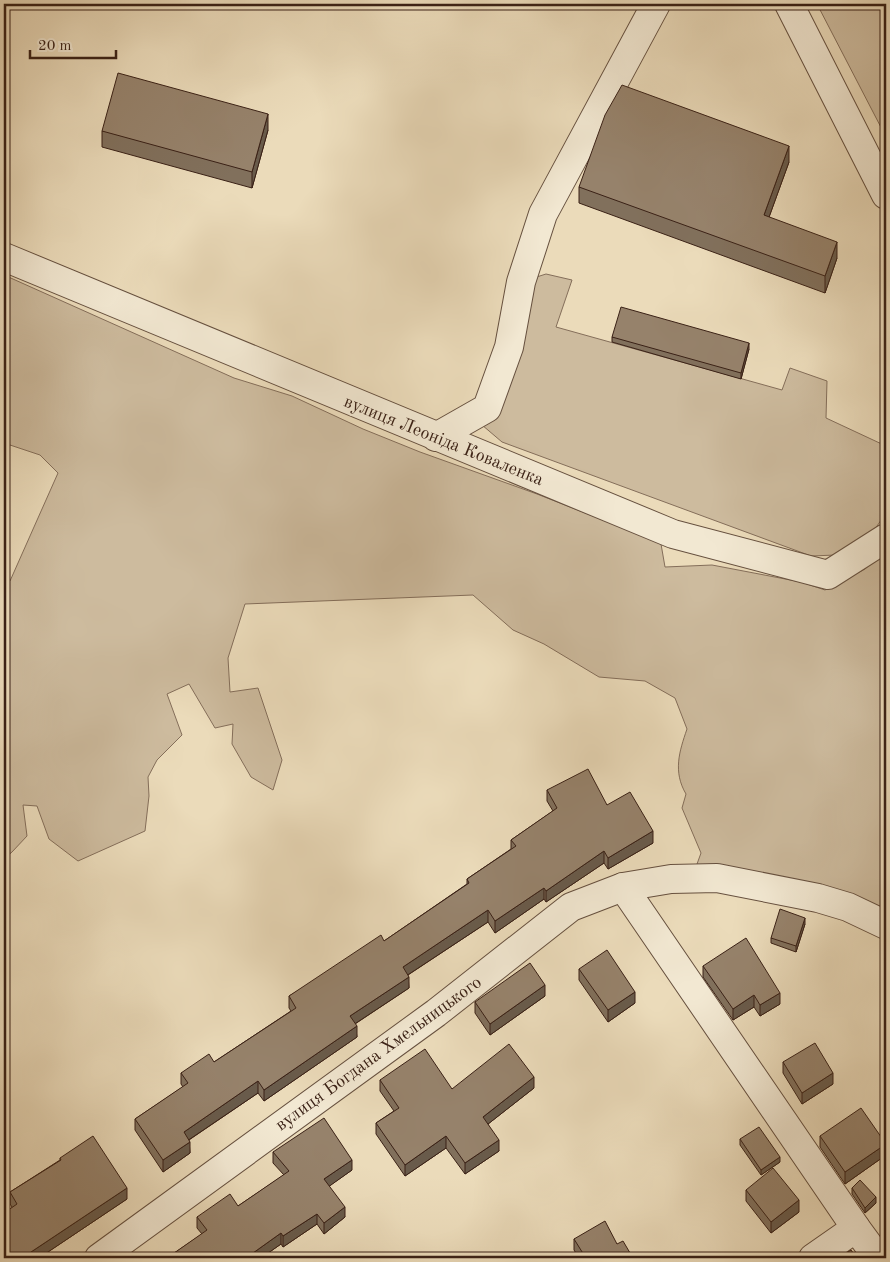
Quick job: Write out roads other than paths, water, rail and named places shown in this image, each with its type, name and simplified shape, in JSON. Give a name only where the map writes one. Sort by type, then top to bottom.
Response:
[{"type":"street","points":[[436,437],[488,408],[509,347],[520,282],[543,214],[656,4]]},
{"type":"street","points":[[789,4],[886,195]]},
{"type":"street","name":"вулиця Леоніда Коваленка","points":[[4,257],[672,534],[828,575],[886,538]]},
{"type":"street","name":"вулиця Богдана Хмельницького","points":[[99,1258],[436,1013],[571,907],[623,887],[671,879],[717,878],[778,889],[848,907],[886,925]]},
{"type":"street","points":[[623,887],[878,1258]]},
{"type":"street","points":[[813,1258],[856,1228]]}]
